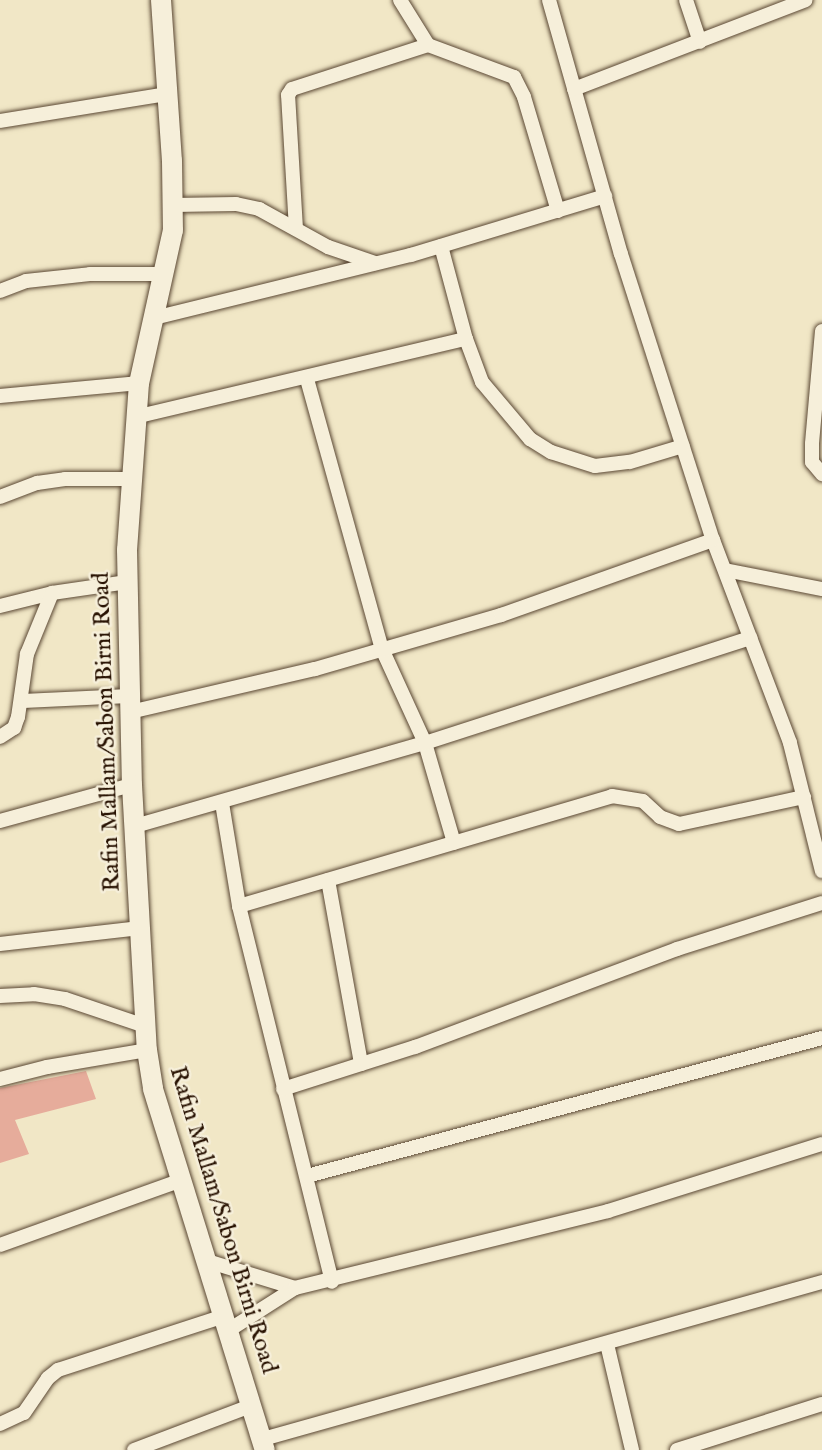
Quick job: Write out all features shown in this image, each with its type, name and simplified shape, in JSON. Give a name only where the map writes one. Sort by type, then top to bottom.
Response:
[{"type":"street","name":"Rafin Mallam/Sabon Birni Road","points":[[161,0],[173,230],[139,383],[130,479],[127,582],[132,785],[147,1050],[153,1089],[264,1444]]},
{"type":"street","points":[[400,0],[428,45],[514,77],[524,97],[558,211]]},
{"type":"street","points":[[549,0],[605,196],[713,540],[790,743],[822,871]]},
{"type":"street","points":[[686,0],[700,42]]},
{"type":"street","points":[[574,89],[807,0]]},
{"type":"street","points":[[296,229],[288,95],[292,89],[428,45]]},
{"type":"street","points":[[0,122],[167,94]]},
{"type":"street","points":[[154,318],[441,246],[605,196]]},
{"type":"street","points":[[173,205],[236,204],[259,208],[328,247],[375,263]]},
{"type":"street","points":[[441,246],[466,339],[482,382],[499,407],[530,439],[551,452],[595,466],[630,462],[683,446]]},
{"type":"street","points":[[0,291],[26,281],[90,274],[164,274]]},
{"type":"street","points":[[822,331],[812,462],[822,474]]},
{"type":"street","points":[[135,417],[307,379],[466,339]]},
{"type":"street","points":[[307,379],[382,649],[424,743],[454,843]]},
{"type":"street","points":[[0,396],[139,383]]},
{"type":"street","points":[[0,497],[37,483],[65,479],[130,479]]},
{"type":"street","points":[[23,701],[129,704],[382,649],[501,615],[713,540]]},
{"type":"street","points":[[725,570],[822,589]]},
{"type":"street","points":[[0,606],[52,593],[127,582]]},
{"type":"street","points":[[0,737],[14,728],[23,701],[27,654],[52,593]]},
{"type":"street","points":[[135,826],[222,803],[424,743],[750,638]]},
{"type":"street","points":[[0,821],[132,785]]},
{"type":"street","points":[[239,906],[612,796],[643,801],[660,817],[679,824],[804,797]]},
{"type":"street","points":[[222,803],[239,906],[332,1282]]},
{"type":"street","points":[[328,880],[361,1064]]},
{"type":"street","points":[[283,1089],[361,1064],[677,949],[822,903]]},
{"type":"street","points":[[0,944],[140,928]]},
{"type":"street","points":[[0,996],[34,994],[65,999],[146,1026]]},
{"type":"street","points":[[307,1176],[822,1038]]},
{"type":"street","points":[[0,1079],[47,1067],[147,1050]]},
{"type":"street","points":[[0,1424],[24,1413],[48,1378],[58,1370],[227,1323],[295,1288],[332,1282],[608,1211],[822,1144]]},
{"type":"street","points":[[0,1245],[182,1180]]},
{"type":"street","points":[[207,1261],[295,1288]]},
{"type":"street","points":[[264,1444],[822,1282]]},
{"type":"street","points":[[607,1344],[632,1450]]},
{"type":"street","points":[[677,1450],[822,1404]]},
{"type":"street","points":[[134,1450],[253,1405]]},
{"type":"building","points":[[86,1071],[96,1099],[15,1120],[29,1154],[0,1163],[0,1088]]}]
